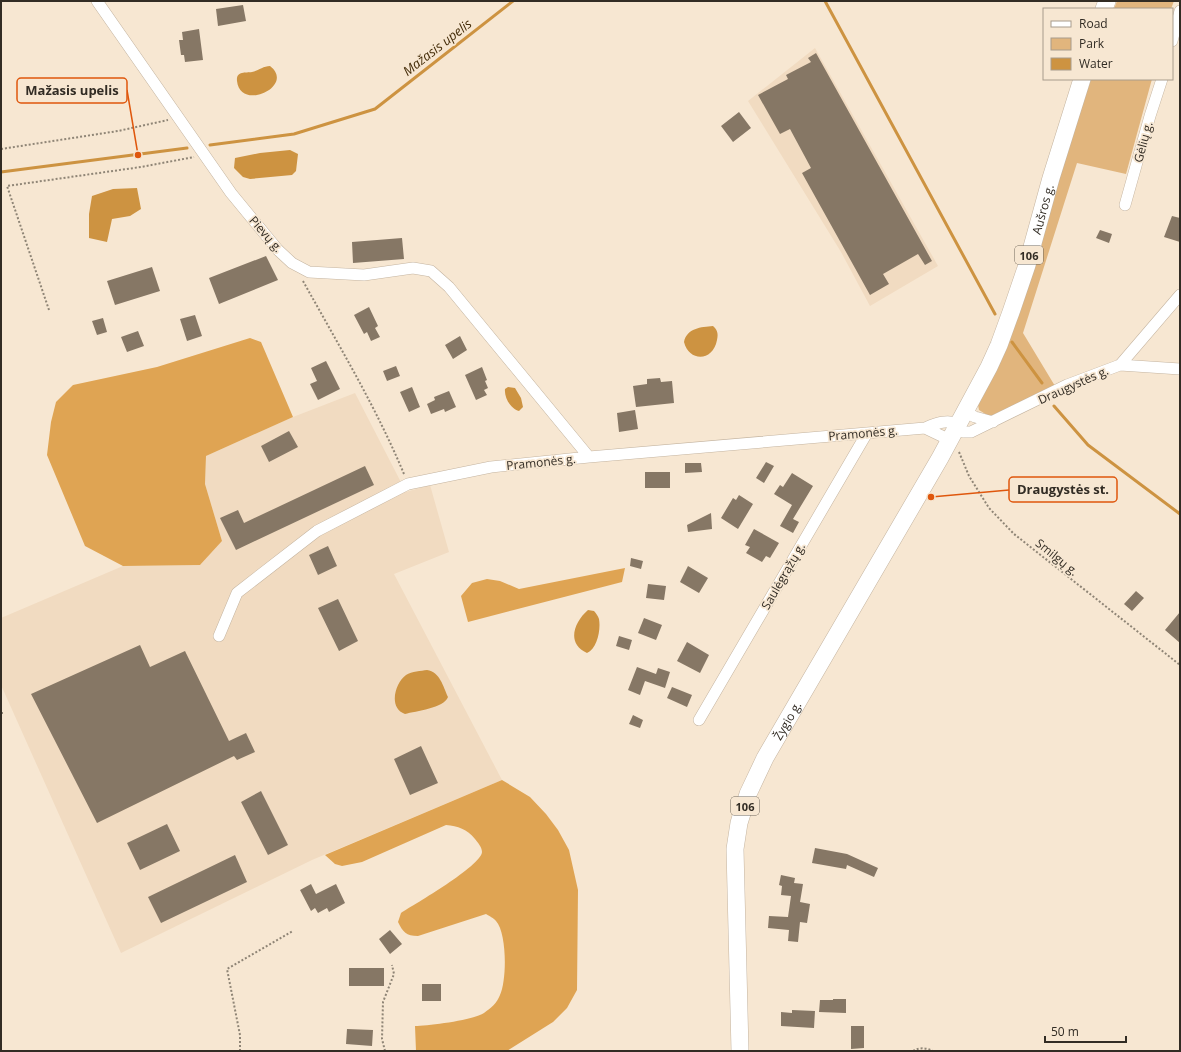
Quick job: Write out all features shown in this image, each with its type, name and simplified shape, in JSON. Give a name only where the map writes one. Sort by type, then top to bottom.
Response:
[{"type":"main road","name":"Aušros g.","points":[[958,426],[989,368],[1012,312],[1082,80]]},
{"type":"main road","name":"Žygio g.","points":[[740,1051],[735,849],[739,823],[748,794],[765,758],[958,426]]},
{"type":"street","name":"Pievų g.","points":[[97,1],[231,193],[278,250],[292,263]]},
{"type":"street","points":[[1173,37],[1180,11]]},
{"type":"street","name":"Gėlių g.","points":[[1125,205],[1162,80]]},
{"type":"street","points":[[292,263],[309,272],[364,275],[413,268],[431,271],[449,288],[589,457]]},
{"type":"street","points":[[1120,365],[1180,295]]},
{"type":"street","name":"Draugystės g.","points":[[925,428],[944,421],[952,421],[964,432],[971,432],[1067,385],[1120,365],[1180,369]]},
{"type":"street","points":[[925,428],[958,426],[975,417],[993,422]]},
{"type":"street","name":"Pramonės g.","points":[[219,636],[237,593],[317,531],[408,484],[491,467],[867,432],[925,428]]},
{"type":"street","name":"Saulėgrąžų g.","points":[[699,720],[867,432]]},
{"type":"path","points":[[1,149],[118,132],[179,118]]},
{"type":"path","points":[[49,310],[7,186],[141,167],[205,155]]},
{"type":"path","name":"Pievų g.","points":[[292,263],[383,427],[408,484]]},
{"type":"path","name":"Smilgų g.","points":[[958,426],[960,454],[968,476],[989,508],[1014,534],[1180,665]]},
{"type":"path","points":[[240,1051],[240,1035],[227,969],[293,932]]},
{"type":"path","points":[[385,1051],[382,1039],[383,1002],[394,974],[392,965]]},
{"type":"path","points":[[913,1051],[918,1048],[926,1048],[933,1051]]},
{"type":"shaded area","points":[[815,48],[938,266],[870,306],[841,252],[748,101]]},
{"type":"shaded area","points":[[250,338],[261,342],[293,417],[206,456],[205,484],[222,541],[200,565],[123,566],[85,546],[47,455],[51,422],[56,402],[73,385],[157,367]]},
{"type":"shaded area","points":[[355,393],[406,492],[430,485],[449,552],[394,574],[502,780],[312,860],[121,953],[1,685],[1,618],[123,566],[200,565],[222,541],[205,484],[206,456],[293,417]]},
{"type":"shaded area","points":[[625,568],[622,582],[468,622],[461,596],[472,583],[487,579],[500,581],[519,589]]},
{"type":"shaded area","points":[[502,780],[530,797],[546,814],[558,830],[569,850],[578,890],[577,990],[567,1008],[553,1022],[507,1051],[416,1051],[415,1026],[451,1022],[479,1016],[487,1011],[499,998],[504,979],[505,957],[500,927],[495,920],[486,914],[418,936],[405,933],[398,922],[401,913],[460,875],[471,866],[479,858],[482,852],[481,847],[465,830],[446,825],[362,862],[342,866],[335,864],[325,855]]},
{"type":"green space","points":[[1117,1],[1174,1],[1171,8],[1114,8]]},
{"type":"green space","points":[[1091,80],[1152,80],[1126,174],[1077,163],[1023,333],[1055,386],[993,415],[987,415],[979,410],[978,405],[1020,309]]},
{"type":"water","points":[[270,66],[276,74],[276,81],[272,88],[264,93],[256,95],[247,95],[240,90],[237,81],[239,74]]},
{"type":"water","points":[[290,150],[298,154],[296,171],[292,175],[250,179],[243,177],[234,168],[235,158],[260,153]]},
{"type":"water","points":[[137,188],[141,209],[130,216],[112,219],[107,242],[89,238],[89,214],[92,196],[113,189]]},
{"type":"water","points":[[713,326],[717,331],[718,337],[715,347],[711,352],[706,356],[701,357],[691,353],[687,349],[684,342],[688,334],[695,329]]},
{"type":"water","points":[[508,387],[515,388],[521,398],[523,407],[519,411],[511,406],[507,399],[505,389]]},
{"type":"water","points":[[588,610],[594,611],[597,615],[599,619],[599,628],[598,639],[593,648],[587,653],[580,649],[576,644],[574,633],[579,621]]},
{"type":"water","points":[[427,670],[431,671],[438,677],[443,684],[448,697],[441,704],[436,706],[405,714],[396,706],[396,689],[406,675]]},
{"type":"building","points":[[243,5],[246,21],[218,26],[216,9]]},
{"type":"building","points":[[199,29],[203,60],[185,62],[184,55],[181,55],[179,40],[183,40],[182,32]]},
{"type":"building","points":[[816,53],[932,261],[925,265],[918,254],[883,274],[889,284],[870,295],[802,173],[811,168],[790,129],[780,134],[758,95],[788,79],[786,75],[811,62],[808,58]]},
{"type":"building","points":[[739,112],[751,128],[733,142],[721,126]]},
{"type":"building","points":[[1172,216],[1180,218],[1180,242],[1164,237]]},
{"type":"building","points":[[1100,230],[1112,234],[1109,243],[1096,238]]},
{"type":"building","points":[[402,238],[404,259],[353,263],[352,242]]},
{"type":"building","points":[[266,256],[278,280],[219,304],[209,278]]},
{"type":"building","points":[[152,267],[160,291],[115,305],[107,281]]},
{"type":"building","points":[[369,307],[378,326],[375,328],[380,337],[371,341],[367,332],[364,334],[354,315]]},
{"type":"building","points":[[195,315],[202,336],[187,341],[180,319]]},
{"type":"building","points":[[103,318],[107,332],[97,335],[92,321]]},
{"type":"building","points":[[138,331],[144,346],[127,352],[121,337]]},
{"type":"building","points":[[460,336],[467,350],[453,359],[445,345]]},
{"type":"building","points":[[326,361],[340,389],[318,400],[310,384],[317,381],[311,368]]},
{"type":"building","points":[[396,366],[400,376],[387,381],[383,371]]},
{"type":"building","points":[[482,367],[487,380],[485,381],[488,388],[484,390],[487,395],[476,400],[465,375]]},
{"type":"building","points":[[660,378],[661,382],[672,381],[674,403],[636,407],[633,386],[647,384],[647,379]]},
{"type":"building","points":[[412,387],[420,407],[409,412],[400,392]]},
{"type":"building","points":[[449,391],[456,407],[445,412],[444,409],[431,414],[427,404],[435,400],[434,397]]},
{"type":"building","points":[[635,410],[638,429],[619,432],[617,413]]},
{"type":"building","points":[[289,431],[298,447],[269,462],[261,446]]},
{"type":"building","points":[[766,462],[774,466],[764,483],[756,478]]},
{"type":"building","points":[[685,463],[701,463],[702,472],[685,473]]},
{"type":"building","points":[[365,466],[374,485],[236,550],[220,518],[238,510],[244,523]]},
{"type":"building","points":[[645,472],[670,472],[670,488],[645,488]]},
{"type":"building","points":[[792,473],[813,486],[793,519],[799,522],[793,533],[780,526],[792,505],[774,494],[780,485],[783,487]]},
{"type":"building","points":[[739,495],[753,504],[738,529],[721,518],[733,498],[736,500]]},
{"type":"building","points":[[711,513],[712,529],[688,532],[687,525]]},
{"type":"building","points":[[754,529],[779,543],[770,558],[766,556],[762,562],[746,553],[750,547],[745,545]]},
{"type":"building","points":[[328,546],[337,566],[318,575],[309,555]]},
{"type":"building","points":[[631,558],[643,561],[641,569],[630,566]]},
{"type":"building","points":[[688,566],[708,578],[699,593],[680,582]]},
{"type":"building","points":[[648,584],[666,586],[664,600],[646,598]]},
{"type":"building","points":[[1136,591],[1144,598],[1132,611],[1124,604]]},
{"type":"building","points":[[338,599],[358,641],[339,651],[318,608]]},
{"type":"building","points":[[1180,612],[1180,643],[1165,630]]},
{"type":"building","points":[[644,618],[662,625],[656,640],[638,633]]},
{"type":"building","points":[[619,636],[632,640],[629,650],[616,646]]},
{"type":"building","points":[[687,642],[709,655],[700,673],[677,661]]},
{"type":"building","points":[[140,645],[150,667],[185,651],[229,741],[246,733],[255,752],[237,760],[234,756],[97,823],[31,694]]},
{"type":"building","points":[[637,667],[656,674],[658,668],[670,672],[665,688],[645,681],[640,695],[628,690]]},
{"type":"building","points":[[672,687],[692,695],[687,707],[667,698]]},
{"type":"building","points":[[633,715],[643,720],[640,728],[629,724]]},
{"type":"building","points":[[421,746],[438,783],[410,795],[394,759]]},
{"type":"building","points":[[261,791],[288,845],[268,855],[241,802]]},
{"type":"building","points":[[167,824],[180,851],[140,870],[127,843]]},
{"type":"building","points":[[815,848],[847,854],[878,868],[874,877],[847,865],[846,869],[812,863]]},
{"type":"building","points":[[235,855],[247,882],[161,923],[148,897]]},
{"type":"building","points":[[781,875],[795,878],[794,883],[803,884],[800,902],[810,904],[807,923],[800,922],[798,942],[788,941],[789,930],[768,928],[769,916],[788,917],[791,896],[781,895],[782,886],[779,885]]},
{"type":"building","points":[[311,884],[316,894],[336,884],[345,903],[329,912],[327,908],[318,913],[315,908],[311,911],[300,890]]},
{"type":"building","points":[[390,930],[402,944],[390,954],[379,939]]},
{"type":"building","points":[[349,968],[384,968],[384,986],[349,986]]},
{"type":"building","points":[[422,984],[441,984],[441,1001],[422,1001]]},
{"type":"building","points":[[846,999],[846,1013],[819,1012],[820,1000]]},
{"type":"building","points":[[792,1010],[815,1011],[814,1028],[781,1026],[781,1012],[792,1013]]},
{"type":"building","points":[[851,1026],[864,1026],[864,1048],[851,1049]]},
{"type":"building","points":[[347,1029],[373,1030],[372,1046],[346,1044]]},
{"type":"waterway","name":"Mažasis upelis","points":[[210,145],[294,134],[375,109],[513,1]]},
{"type":"waterway","points":[[825,1],[995,314]]},
{"type":"waterway","name":"Mažasis upelis","points":[[1,172],[187,148]]},
{"type":"waterway","points":[[1012,342],[1042,383]]},
{"type":"waterway","points":[[1054,406],[1088,445],[1180,514]]},
{"type":"place","name":"Mažasis upelis","points":[[138,155]]},
{"type":"place","name":"Draugystės st.","points":[[931,497]]}]
